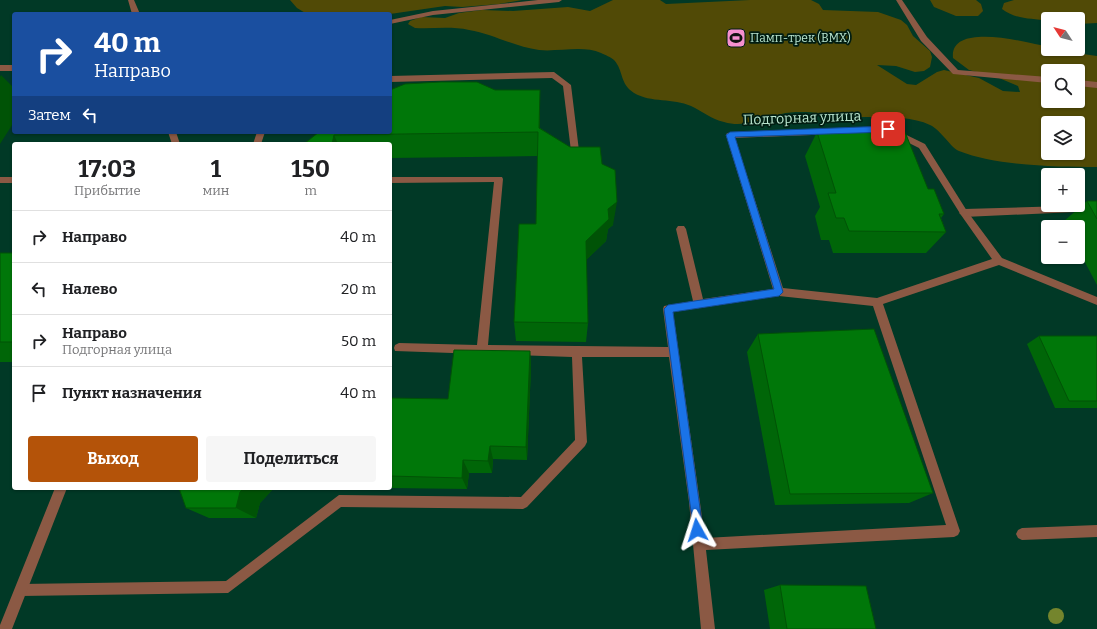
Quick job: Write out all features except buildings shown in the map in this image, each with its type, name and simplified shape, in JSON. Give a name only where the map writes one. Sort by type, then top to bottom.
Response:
[{"type":"street","points":[[131,0],[135,12]]},
{"type":"street","points":[[392,22],[433,13],[559,0]]},
{"type":"street","points":[[899,0],[924,39],[956,72],[1041,79]]},
{"type":"street","points":[[0,68],[12,68]]},
{"type":"street","points":[[392,79],[554,75],[567,85],[576,161]]},
{"type":"street","points":[[1085,84],[1097,85]]},
{"type":"street","name":"Подгорная улица","points":[[779,292],[730,135],[888,129],[922,146],[964,213],[999,261]]},
{"type":"street","points":[[392,180],[499,179],[482,350]]},
{"type":"street","points":[[0,180],[12,180]]},
{"type":"street","points":[[964,213],[1097,208]]},
{"type":"street","points":[[681,229],[699,304]]},
{"type":"street","points":[[708,629],[699,544],[668,309],[779,292],[877,302],[999,261],[1097,301]]},
{"type":"street","points":[[699,544],[954,531],[877,302]]},
{"type":"street","points":[[399,348],[577,352],[674,352]]},
{"type":"street","points":[[21,590],[228,587],[339,501],[523,503],[581,442],[577,352]]},
{"type":"street","points":[[5,629],[60,490]]},
{"type":"street","points":[[1022,534],[1097,531]]},
{"type":"shaded area","points":[[290,0],[522,0],[499,4],[462,7],[445,6],[392,14],[392,12],[304,12],[297,8]]},
{"type":"shaded area","points":[[613,0],[660,0],[666,4],[750,0],[811,0],[819,4],[823,10],[878,12],[901,20],[907,25],[913,36],[930,51],[932,57],[930,67],[924,71],[915,72],[896,66],[877,65],[907,84],[916,85],[937,72],[944,70],[979,78],[1003,91],[1020,92],[1018,86],[999,78],[969,70],[953,58],[955,47],[964,40],[977,37],[1009,39],[1041,45],[1041,56],[1085,56],[1085,54],[1097,56],[1097,167],[1027,165],[1008,163],[974,156],[956,149],[934,127],[920,121],[910,119],[853,117],[824,113],[796,112],[781,114],[746,123],[731,124],[715,119],[691,106],[677,102],[648,98],[634,93],[626,85],[614,60],[601,53],[587,49],[539,50],[469,30],[449,28],[415,28],[408,24],[410,21],[421,17],[445,18],[459,13],[482,10],[513,11],[568,7],[590,11]]},
{"type":"shaded area","points":[[930,0],[976,0],[981,4],[983,11],[978,16],[956,16],[934,7]]},
{"type":"shaded area","points":[[1014,0],[1097,0],[1097,23],[1085,24],[1085,12],[1041,12],[1041,20],[1024,18],[1008,13],[1002,9],[1004,3]]},
{"type":"place","name":"Памп-трек (BMX)","points":[[736,38]]},
{"type":"route","points":[[697,530],[668,309],[779,292],[730,135],[888,129]]}]
